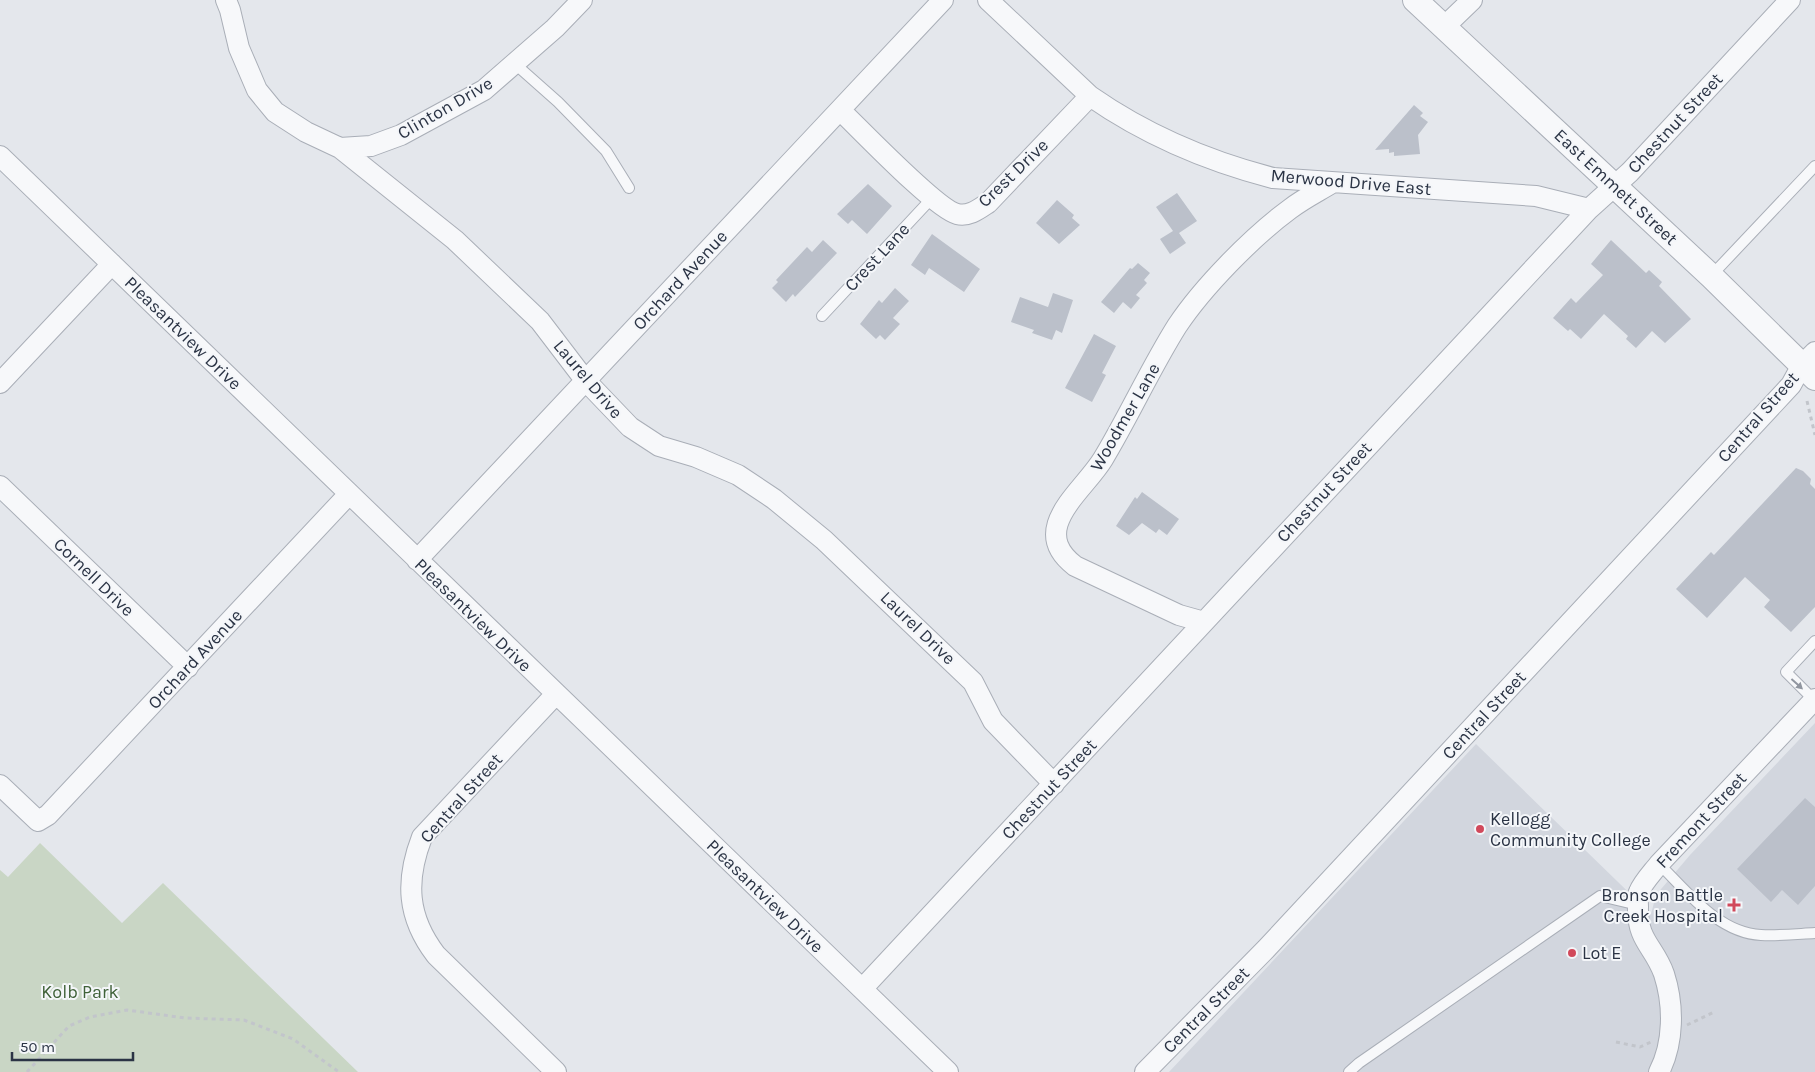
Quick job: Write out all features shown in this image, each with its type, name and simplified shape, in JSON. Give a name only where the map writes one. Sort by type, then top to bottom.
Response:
[{"type":"street","name":"Clinton Drive","points":[[340,148],[371,146],[401,135],[484,90],[555,28],[582,0]]},
{"type":"street","name":"Orchard Avenue","points":[[417,560],[943,0]]},
{"type":"street","name":"Merwood Drive East","points":[[988,0],[1090,96],[1173,144],[1234,168],[1273,178],[1536,196],[1589,209]]},
{"type":"street","name":"East Emmett Street","points":[[1415,0],[1712,276],[1811,365]]},
{"type":"street","points":[[1444,27],[1472,0]]},
{"type":"street","name":"Chestnut Street","points":[[862,989],[1589,209],[1615,186],[1790,0]]},
{"type":"street","name":"Laurel Drive","points":[[230,3],[239,48],[254,82],[275,112],[306,132],[340,148],[455,240],[540,321],[585,380],[630,427],[659,446],[696,457],[738,475],[774,499],[824,540],[973,682],[993,721],[1054,784]]},
{"type":"street","name":"Crest Drive","points":[[840,110],[932,198],[956,214],[967,214],[988,203],[1090,96]]},
{"type":"street","name":"Pleasantview Drive","points":[[0,156],[555,695],[948,1072]]},
{"type":"street","name":"Woodmer Lane","points":[[1204,622],[1179,615],[1075,566],[1064,557],[1059,547],[1056,532],[1057,519],[1102,460],[1178,325],[1205,292],[1237,257],[1291,208],[1332,183]]},
{"type":"street","points":[[0,383],[112,264]]},
{"type":"street","name":"Central Street","points":[[1145,1072],[1266,949],[1811,365]]},
{"type":"street","name":"Cornell Drive","points":[[0,486],[188,667]]},
{"type":"street","name":"Orchard Avenue","points":[[0,785],[38,822],[48,815],[349,494]]},
{"type":"street","name":"Central Street","points":[[555,695],[422,837],[413,860],[410,890],[422,937],[436,955],[556,1072]]},
{"type":"street","name":"Fremont Street","points":[[1659,1072],[1666,1059],[1671,1033],[1669,1000],[1664,974],[1654,954],[1644,940],[1638,923],[1638,893],[1659,864],[1815,700]]},
{"type":"lane","points":[[514,63],[558,102],[606,151],[630,188]]},
{"type":"lane","points":[[1712,276],[1815,166]]},
{"type":"lane","name":"Crest Lane","points":[[822,316],[932,198]]},
{"type":"lane","points":[[1815,641],[1786,672],[1815,700]]},
{"type":"lane","points":[[1659,864],[1723,923],[1760,935],[1815,933]]},
{"type":"lane","points":[[1349,1072],[1383,1046],[1600,896],[1638,905]]},
{"type":"path","points":[[1807,401],[1815,435]]},
{"type":"path","points":[[27,1072],[69,1026],[90,1017],[127,1010],[185,1018],[244,1020],[293,1039],[338,1072]]},
{"type":"path","points":[[1683,1027],[1714,1012]]},
{"type":"path","points":[[1616,1042],[1640,1047],[1655,1040]]},
{"type":"shaded area","name":"Kellogg Community College","points":[[1815,723],[1815,1072],[1169,1072],[1476,744],[1651,914],[1656,895],[1690,855]]},
{"type":"green space","name":"Kolb Park","points":[[40,843],[122,923],[163,883],[358,1072],[0,1072],[0,870],[8,877]]},
{"type":"building","points":[[1414,105],[1423,113],[1420,116],[1428,122],[1418,135],[1420,154],[1394,156],[1394,152],[1389,153],[1389,149],[1375,150]]},
{"type":"building","points":[[868,184],[892,206],[867,234],[852,220],[848,224],[837,214]]},
{"type":"building","points":[[1177,193],[1197,221],[1179,233],[1186,243],[1170,254],[1160,239],[1173,231],[1156,207]]},
{"type":"building","points":[[1057,200],[1074,215],[1072,218],[1080,225],[1059,244],[1036,223]]},
{"type":"building","points":[[932,234],[980,269],[964,292],[929,268],[925,275],[911,265]]},
{"type":"building","points":[[823,240],[837,253],[795,297],[793,294],[786,302],[772,288],[778,282],[776,280],[807,247],[812,252]]},
{"type":"building","points":[[1611,240],[1646,273],[1649,270],[1662,282],[1659,286],[1691,319],[1665,343],[1652,331],[1636,348],[1626,339],[1628,336],[1604,314],[1581,339],[1553,318],[1571,298],[1576,303],[1603,275],[1591,264]]},
{"type":"building","points":[[1138,263],[1150,273],[1144,280],[1147,283],[1136,295],[1140,298],[1131,309],[1123,302],[1114,313],[1101,302],[1130,268],[1132,269]]},
{"type":"building","points":[[895,288],[909,301],[893,318],[900,324],[885,340],[880,335],[876,339],[860,324],[879,300],[882,303]]},
{"type":"building","points":[[1053,293],[1073,300],[1062,333],[1056,330],[1052,340],[1032,333],[1034,330],[1011,322],[1020,297],[1048,307]]},
{"type":"building","points":[[1094,334],[1116,346],[1102,373],[1106,375],[1092,402],[1065,388]]},
{"type":"building","points":[[1796,468],[1803,471],[1811,479],[1810,484],[1815,489],[1815,607],[1791,632],[1764,607],[1770,600],[1745,577],[1707,618],[1676,589],[1711,552],[1714,555]]},
{"type":"building","points":[[1142,492],[1179,519],[1167,535],[1159,529],[1156,533],[1142,523],[1129,535],[1116,526],[1135,497],[1137,499]]},
{"type":"building","points":[[1805,798],[1815,807],[1815,886],[1798,905],[1782,890],[1771,902],[1737,869]]},
{"type":"place","name":"Kellogg Community College","points":[[1480,829]]},
{"type":"place","name":"Bronson Battle Creek Hospital","points":[[1734,905]]},
{"type":"place","name":"Lot E","points":[[1572,953]]}]
